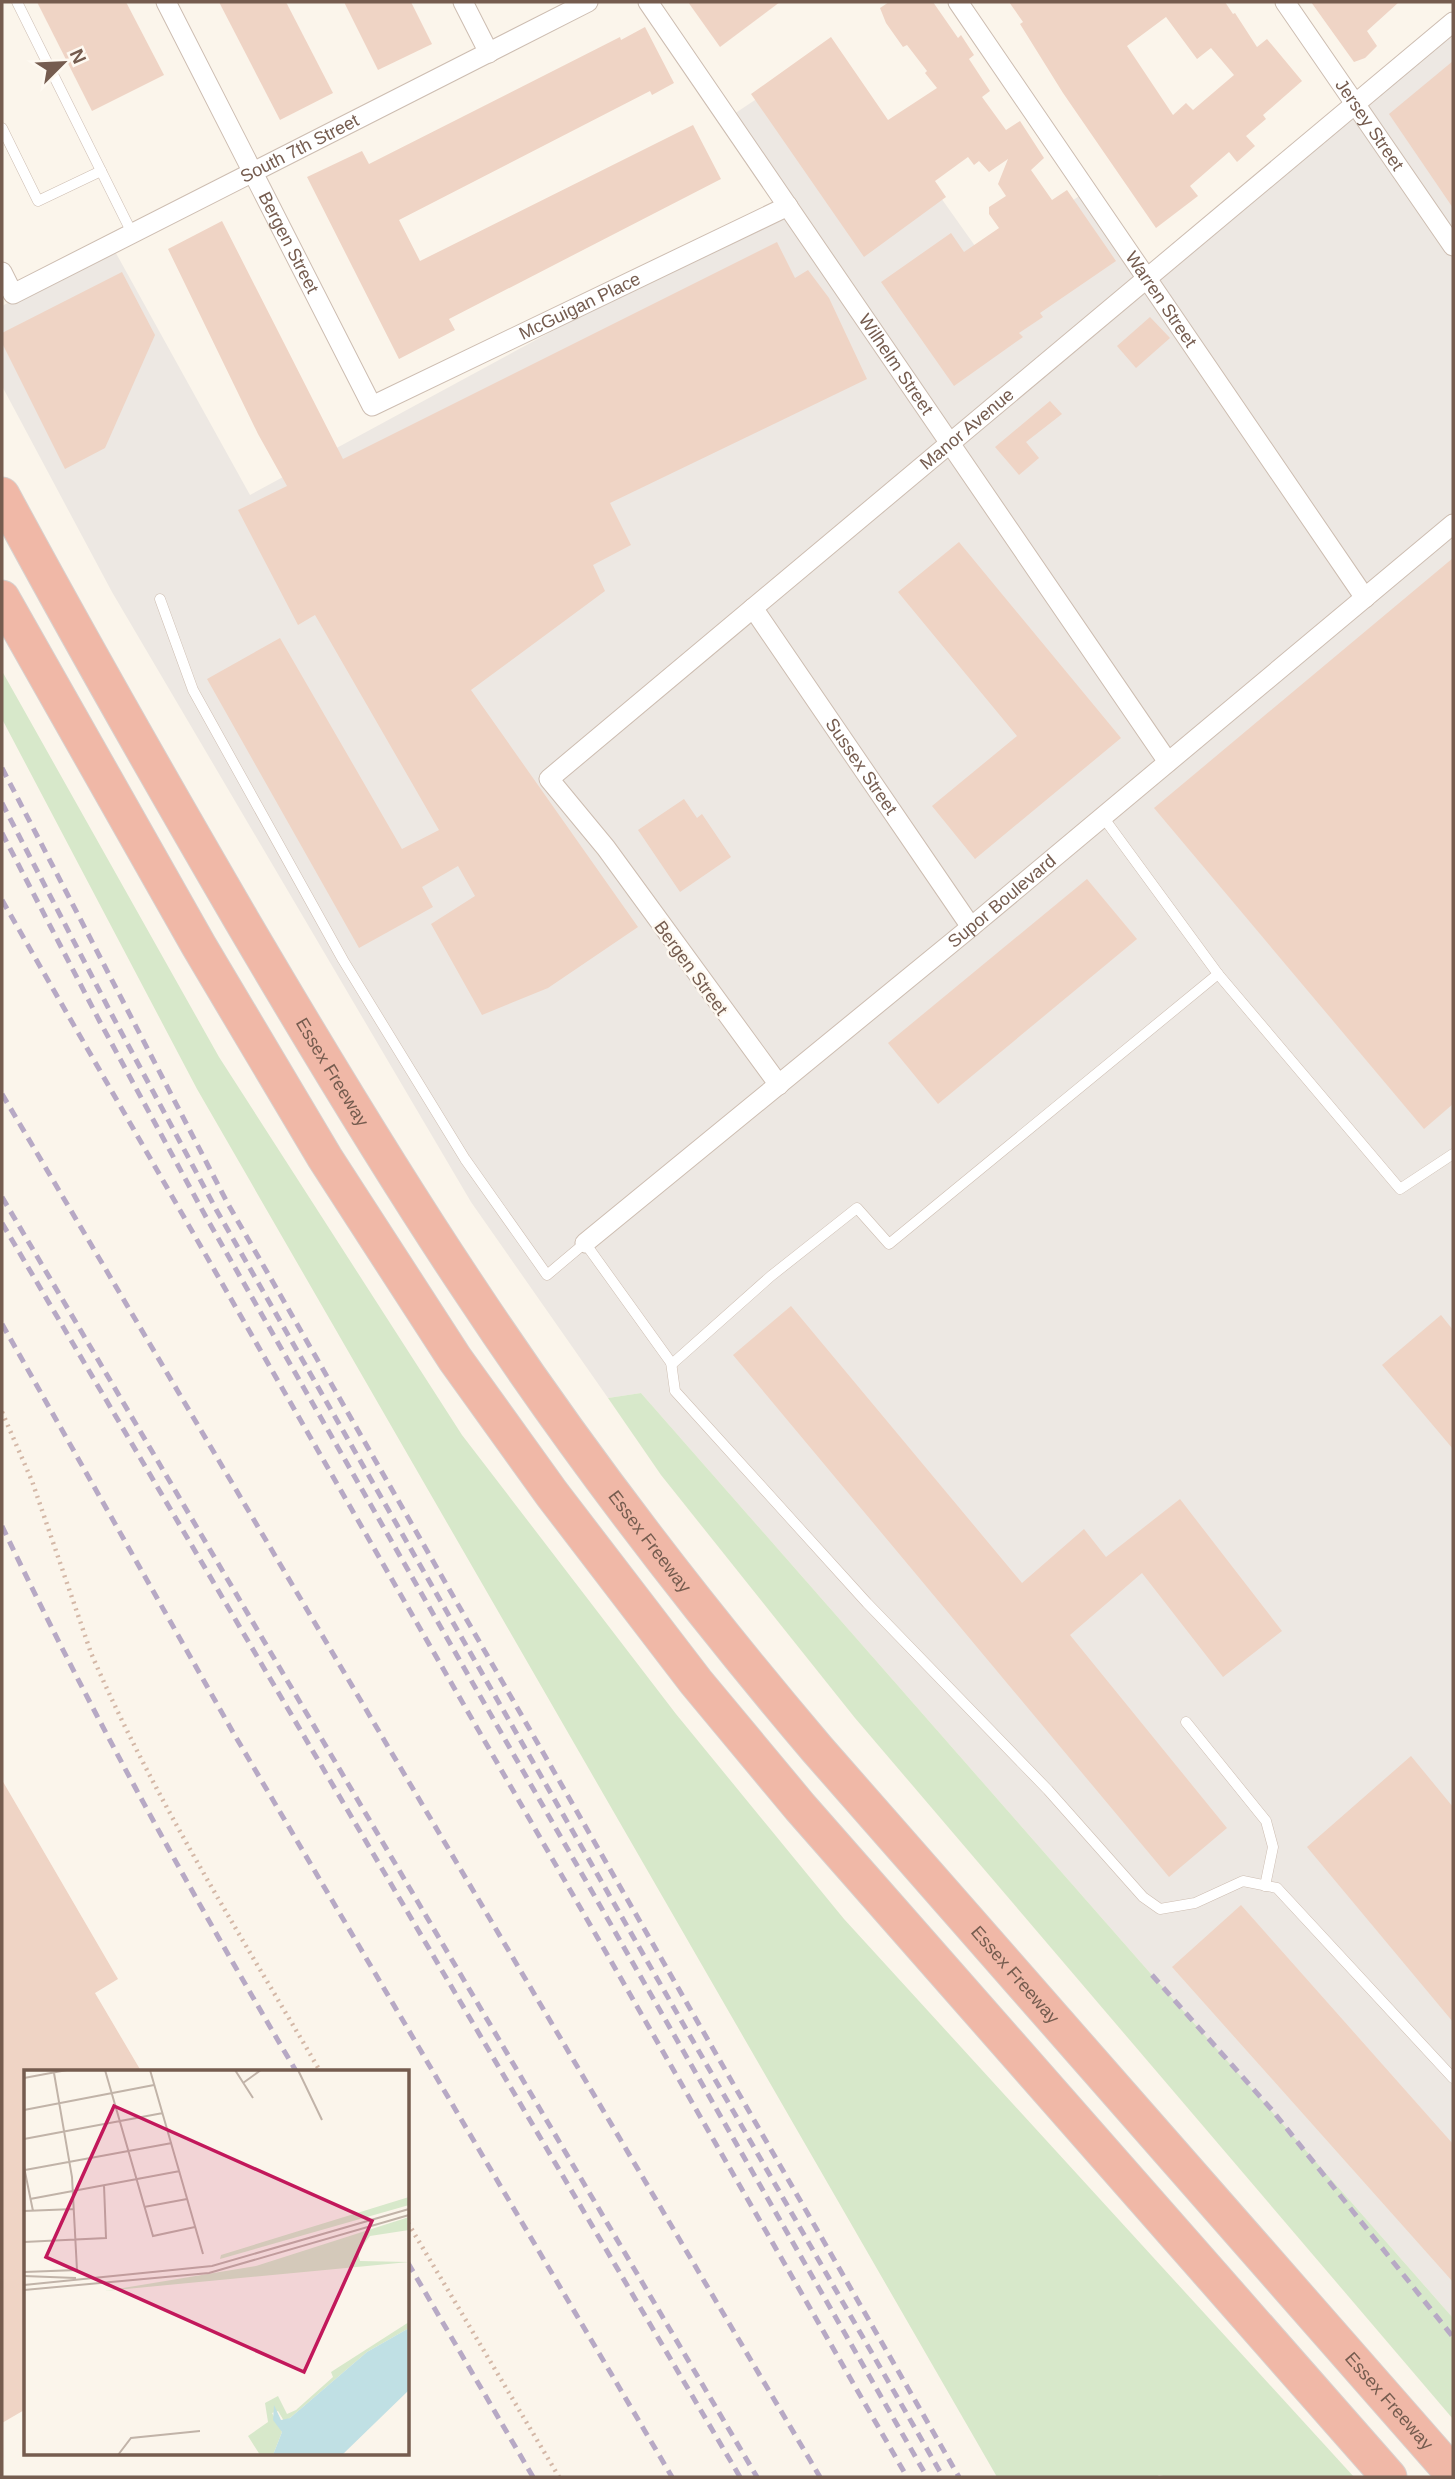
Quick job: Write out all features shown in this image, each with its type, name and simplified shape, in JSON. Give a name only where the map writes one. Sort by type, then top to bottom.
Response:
[{"type":"highway","name":"Essex Freeway","points":[[2,495],[136,737],[343,1092],[466,1284],[591,1463],[706,1615],[825,1759],[1453,2474]]},
{"type":"highway","points":[[2,598],[185,922],[325,1158],[455,1359],[576,1527],[696,1682],[800,1807],[1389,2477]]},
{"type":"street","name":"Bergen Street","points":[[166,2],[372,406]]},
{"type":"street","points":[[463,2],[489,53]]},
{"type":"street","name":"South 7th Street","points":[[2,272],[13,294],[588,2]]},
{"type":"street","name":"Wilhelm Street","points":[[648,2],[1168,762]]},
{"type":"street","name":"Warren Street","points":[[958,2],[1365,598]]},
{"type":"street","name":"Jersey Street","points":[[1285,2],[1453,246]]},
{"type":"street","name":"Manor Avenue","points":[[606,848],[550,779],[1453,22]]},
{"type":"street","name":"McGuigan Place","points":[[372,406],[788,205]]},
{"type":"street","name":"Supor Boulevard","points":[[585,1243],[971,927],[1453,524]]},
{"type":"street","name":"Sussex Street","points":[[753,608],[971,927]]},
{"type":"street","name":"Bergen Street","points":[[606,848],[779,1085]]},
{"type":"lane","points":[[17,2],[132,233]]},
{"type":"lane","points":[[2,128],[38,201],[101,171]]},
{"type":"lane","name":"Supor Boulevard","points":[[160,599],[193,690],[343,960],[465,1159],[547,1275],[585,1243]]},
{"type":"lane","points":[[1102,817],[1218,974],[1400,1189],[1453,1154]]},
{"type":"lane","points":[[671,1362],[672,1364],[771,1276],[857,1208],[889,1244],[1218,974]]},
{"type":"lane","points":[[585,1243],[671,1362],[675,1391],[867,1603],[1048,1790],[1143,1897],[1160,1909],[1195,1903],[1243,1881],[1277,1888],[1453,2078]]},
{"type":"lane","points":[[1186,1722],[1266,1821],[1273,1847],[1265,1886]]},
{"type":"path","points":[[2,1412],[32,1481],[102,1679],[162,1799],[319,2070]]},
{"type":"path","points":[[410,2227],[559,2477]]},
{"type":"shaded area","points":[[1453,33],[1453,2318],[641,1393],[608,1398],[471,1202],[112,592],[2,386],[2,306],[112,246],[250,495],[792,201],[731,116],[834,47],[985,260],[1091,188],[1156,279]]},
{"type":"green space","points":[[2,671],[219,1057],[462,1435],[676,1714],[844,1919],[1354,2477],[997,2477],[197,1089],[2,719]]},
{"type":"green space","points":[[641,1393],[1453,2318],[1453,2419],[855,1718],[661,1475],[608,1398]]},
{"type":"building","points":[[37,2],[126,2],[164,75],[92,111]]},
{"type":"building","points":[[219,2],[286,2],[333,93],[280,120]]},
{"type":"building","points":[[344,2],[411,2],[432,44],[378,70]]},
{"type":"building","points":[[688,2],[780,2],[720,47]]},
{"type":"building","points":[[889,2],[933,2],[958,38],[961,35],[974,55],[969,59],[990,91],[982,97],[1006,130],[1020,121],[1044,158],[1031,170],[1052,200],[1067,190],[1116,261],[1040,313],[1043,317],[1019,333],[1023,337],[954,386],[881,282],[951,233],[964,252],[999,228],[989,214],[989,207],[1006,196],[998,184],[1008,159],[989,172],[979,161],[974,165],[968,157],[935,181],[946,197],[864,257],[751,94],[831,37],[888,120],[937,88],[907,45],[903,47],[886,23],[880,8]]},
{"type":"building","points":[[1009,2],[1225,2],[1257,47],[1267,39],[1302,81],[1263,115],[1266,119],[1246,136],[1255,146],[1237,162],[1229,152],[1190,186],[1198,196],[1156,228],[1063,93],[1020,24],[1023,22]],"holes":[[[1166,17],[1197,59],[1211,48],[1234,75],[1193,110],[1186,103],[1173,115],[1127,46]]]},
{"type":"building","points":[[1311,2],[1399,2],[1367,31],[1377,46],[1365,58],[1354,62]]},
{"type":"building","points":[[645,27],[674,83],[652,95],[650,91],[399,220],[420,261],[693,125],[721,179],[449,319],[455,330],[399,359],[307,177],[362,151],[369,164],[620,37],[621,40]]},
{"type":"building","points":[[1453,61],[1453,208],[1389,114]]},
{"type":"building","points":[[222,221],[343,459],[777,242],[795,278],[808,270],[829,298],[867,379],[610,503],[631,545],[593,565],[605,591],[471,690],[638,927],[548,988],[482,1015],[431,924],[475,896],[458,866],[422,887],[433,907],[359,948],[207,679],[280,638],[402,849],[439,830],[315,615],[298,625],[238,510],[287,486],[258,434],[168,249]]},
{"type":"building","points":[[122,272],[155,335],[105,448],[65,469],[2,343],[2,333]]},
{"type":"building","points":[[1150,317],[1170,338],[1136,368],[1117,346]]},
{"type":"building","points":[[1050,401],[1062,414],[1026,442],[1039,458],[1019,475],[995,447]]},
{"type":"building","points":[[959,542],[1121,738],[975,859],[932,806],[1017,736],[898,592]]},
{"type":"building","points":[[1453,558],[1453,1104],[1424,1129],[1154,808]]},
{"type":"building","points":[[684,799],[697,818],[702,814],[731,857],[680,892],[638,830]]},
{"type":"building","points":[[1087,879],[1137,939],[938,1104],[888,1043]]},
{"type":"building","points":[[791,1306],[1022,1583],[1084,1529],[1106,1557],[1180,1499],[1282,1631],[1223,1677],[1142,1573],[1070,1635],[1227,1828],[1169,1877],[733,1355]]},
{"type":"building","points":[[1441,1315],[1453,1330],[1453,1449],[1382,1365]]},
{"type":"building","points":[[1411,1756],[1453,1807],[1453,2022],[1307,1847]]},
{"type":"building","points":[[2,1780],[118,1979],[95,1993],[140,2070],[24,2070],[24,2410],[2,2423]]},
{"type":"building","points":[[1241,1905],[1453,2144],[1453,2282],[1172,1967]]},
{"type":"railway","points":[[2,768],[228,1204],[959,2477]]},
{"type":"railway","points":[[2,803],[217,1211],[943,2477]]},
{"type":"railway","points":[[2,833],[100,1022],[206,1217],[927,2477]]},
{"type":"railway","points":[[2,900],[907,2477]]},
{"type":"railway","points":[[2,1094],[820,2477]]},
{"type":"railway","points":[[2,1197],[757,2477]]},
{"type":"railway","points":[[2,1223],[740,2477]]},
{"type":"railway","points":[[2,1324],[234,1734],[672,2477]]},
{"type":"railway","points":[[2,1526],[143,1802],[295,2070]]},
{"type":"railway","points":[[1152,1975],[1272,2110],[1453,2337]]},
{"type":"railway","points":[[410,2266],[533,2477]]}]
